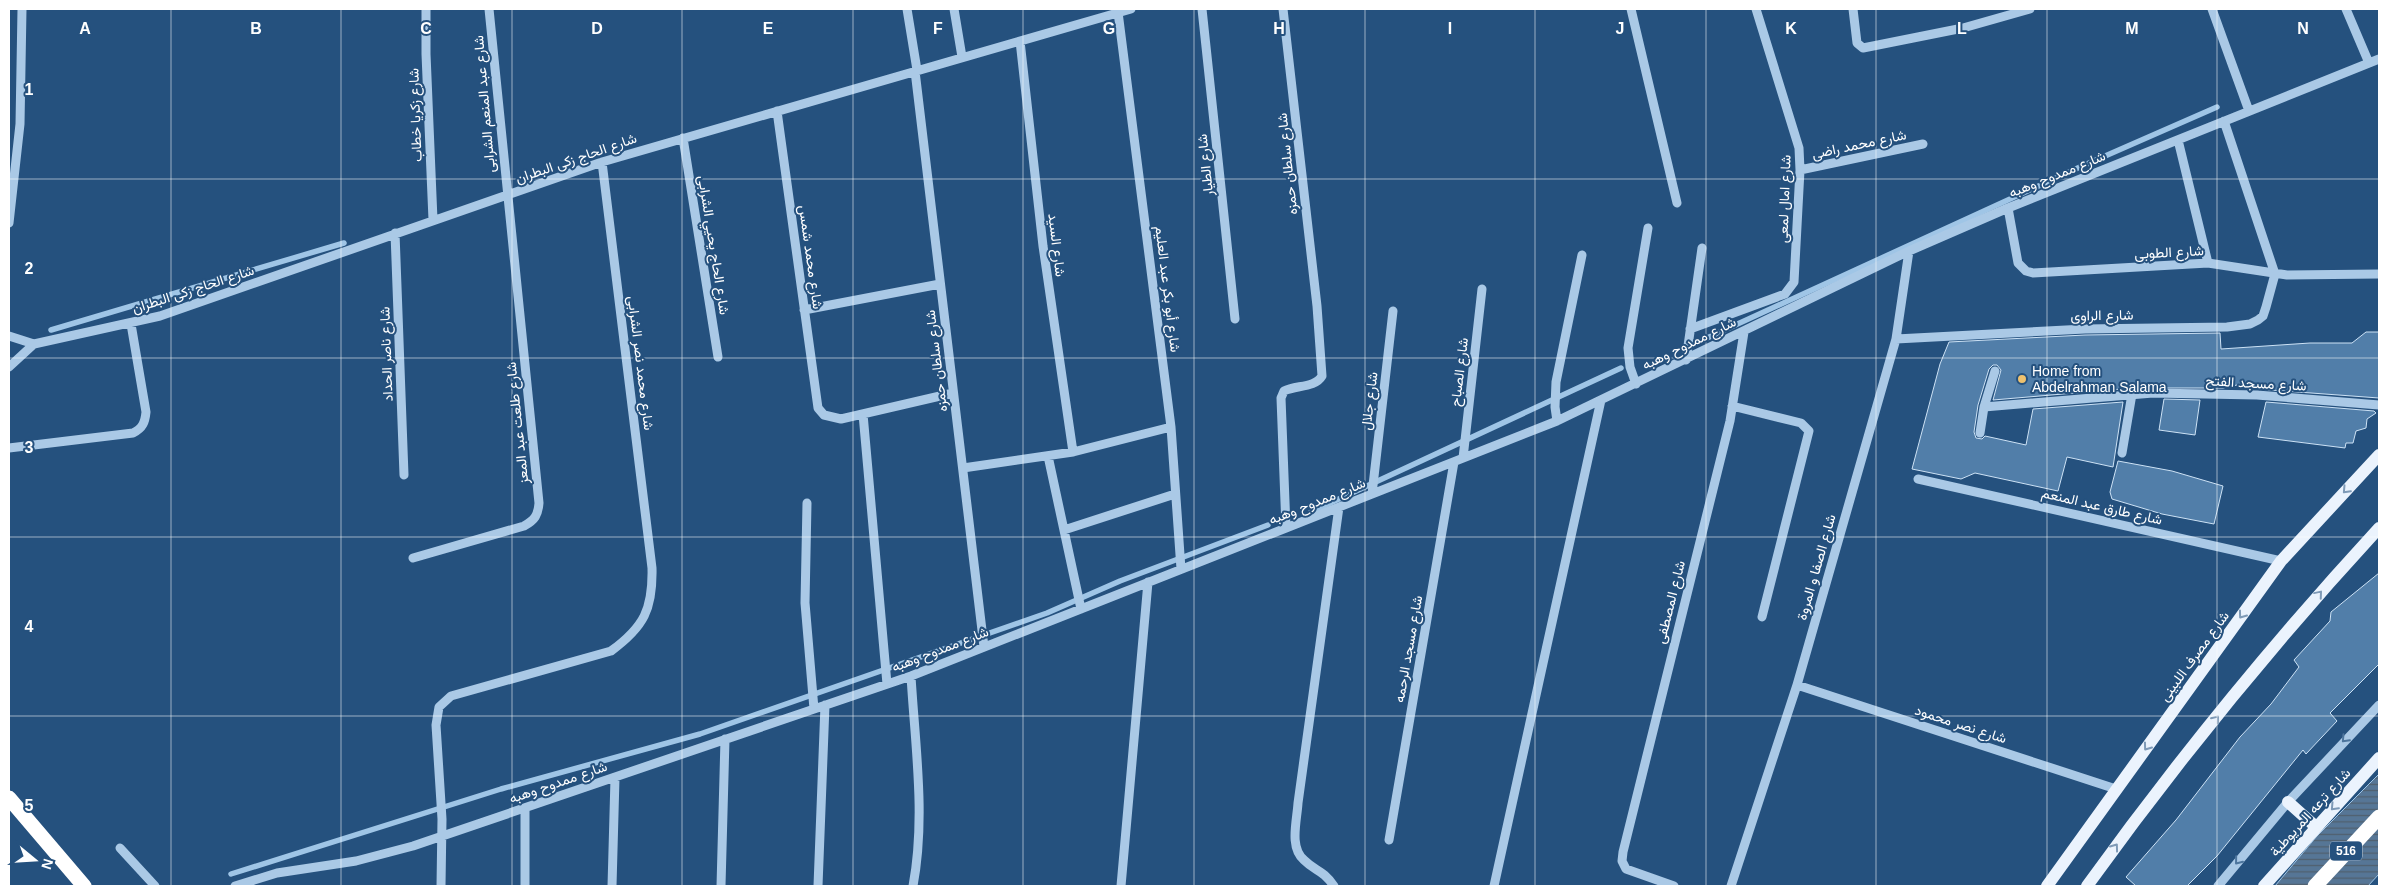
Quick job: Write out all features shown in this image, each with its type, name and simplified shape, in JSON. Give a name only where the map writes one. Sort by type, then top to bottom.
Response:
[{"type":"highway","points":[[9,798],[82,884]]},
{"type":"highway","name":"516","points":[[2315,886],[2379,817]]},
{"type":"main road","name":"شارع مصرف اللبينى","points":[[2047,886],[2281,561],[2379,455]]},
{"type":"main road","points":[[2087,886],[2150,798],[2321,591],[2379,528]]},
{"type":"main road","name":"شارع ترعه المريوطية","points":[[2264,886],[2379,758]]},
{"type":"main road","points":[[2288,802],[2316,827]]},
{"type":"street","points":[[9,223],[20,124],[22,9]]},
{"type":"street","name":"شارع زكريا خطاب","points":[[426,9],[433,220]]},
{"type":"street","name":"شارع عبد المنعم الشرابى","points":[[489,9],[506,196]]},
{"type":"street","name":"شارع سلطان حمزه","points":[[907,9],[984,644]]},
{"type":"street","points":[[954,9],[962,57]]},
{"type":"street","name":"شارع الحاج زكى البطران","points":[[9,336],[34,344],[131,324],[205,302],[395,233],[602,162],[1131,9]]},
{"type":"street","name":"شارع الطيار","points":[[1202,9],[1235,319]]},
{"type":"street","name":"شارع سلطان حمزه","points":[[1283,9],[1317,306],[1322,376],[1319,381],[1314,383],[1288,388],[1281,398],[1286,528]]},
{"type":"street","points":[[1631,9],[1677,203]]},
{"type":"street","name":"شارع امال لمعى","points":[[1690,329],[1785,294],[1792,286],[1800,170],[1799,148],[1756,9]]},
{"type":"street","points":[[1853,9],[1856,43],[1859,46],[1868,47],[1939,34],[2003,13],[2030,9]]},
{"type":"street","points":[[2212,9],[2249,111]]},
{"type":"street","points":[[2346,9],[2369,63]]},
{"type":"street","name":"شارع أبو بكر عبد العليم","points":[[1118,12],[1172,427],[1180,566]]},
{"type":"street","name":"شارع السيد","points":[[1020,41],[1043,246],[1073,452]]},
{"type":"street","name":"شارع ممدوح وهبه","points":[[235,886],[277,873],[356,860],[441,837],[726,740],[813,705],[825,705],[887,680],[911,676],[984,644],[1148,582],[1180,566],[1286,528],[1339,507],[1372,491],[1557,421],[1909,251],[2008,208],[2379,59]]},
{"type":"street","name":"شارع محمد شمس","points":[[777,111],[818,408],[824,415],[832,418],[841,419],[864,414]]},
{"type":"street","points":[[2224,121],[2275,274]]},
{"type":"street","name":"شارع الحاج يحيي الشرابى","points":[[683,138],[718,357]]},
{"type":"street","points":[[2178,140],[2208,263]]},
{"type":"street","name":"شارع محمد راضى","points":[[1800,170],[1923,144]]},
{"type":"street","name":"شارع محمد نصر الشرابى","points":[[441,837],[442,819],[436,725],[439,707],[444,700],[451,696],[611,651],[631,637],[645,616],[653,593],[652,568],[602,162]]},
{"type":"street","name":"شارع طلعت عبد المعز","points":[[413,558],[524,526],[533,521],[538,513],[540,503],[506,196]]},
{"type":"street","name":"شارع الطوبى","points":[[2008,208],[2018,264],[2026,272],[2208,263],[2275,274],[2379,274]]},
{"type":"street","points":[[1636,384],[1630,367],[1628,348],[1648,228]]},
{"type":"street","name":"شارع ناصر الحداد","points":[[395,233],[404,475]]},
{"type":"street","points":[[1686,360],[1702,248]]},
{"type":"street","name":"شارع الصفا و المروة","points":[[1731,886],[1797,685],[1896,338],[1909,251]]},
{"type":"street","points":[[1557,421],[1555,407],[1556,382],[1582,255]]},
{"type":"street","name":"شارع الراوى","points":[[1896,338],[2085,328],[2250,324],[2263,316],[2275,274]]},
{"type":"street","points":[[804,310],[940,284]]},
{"type":"street","name":"شارع الصباح","points":[[1458,460],[1464,448],[1482,289]]},
{"type":"street","name":"شارع جلال","points":[[1372,491],[1393,311]]},
{"type":"street","points":[[9,448],[134,433],[140,430],[145,422],[146,412],[131,324]]},
{"type":"street","name":"شارع المصطفى","points":[[1674,886],[1626,869],[1622,861],[1623,852],[1732,406],[1744,332]]},
{"type":"street","name":"شارع الحاج زكى البطران","points":[[9,366],[34,344]]},
{"type":"street","points":[[1980,434],[1984,407],[1995,371]]},
{"type":"street","points":[[887,680],[864,414],[953,393]]},
{"type":"street","points":[[2122,453],[2132,394]]},
{"type":"street","name":"شارع مسجد الفتح","points":[[1984,407],[2132,394],[2257,395],[2379,405]]},
{"type":"street","points":[[1494,886],[1602,400]]},
{"type":"street","points":[[1732,406],[1801,423],[1809,431],[1762,617]]},
{"type":"street","points":[[963,468],[1073,452],[1172,427]]},
{"type":"street","points":[[1048,456],[1081,606]]},
{"type":"street","name":"شارع مسجد الرحمه","points":[[1389,840],[1458,460]]},
{"type":"street","name":"شارع طارق عبد المنعم","points":[[1918,478],[2281,561]]},
{"type":"street","points":[[1064,530],[1176,494]]},
{"type":"street","points":[[808,503],[805,604],[813,705]]},
{"type":"street","points":[[1334,886],[1324,873],[1303,860],[1295,846],[1298,803],[1339,507]]},
{"type":"street","points":[[1120,886],[1148,582]]},
{"type":"street","points":[[911,676],[919,802],[918,838],[913,886]]},
{"type":"street","name":"شارع نصر محمود","points":[[1797,685],[2116,789]]},
{"type":"street","points":[[818,886],[825,705]]},
{"type":"street","points":[[2218,886],[2288,802],[2379,705]]},
{"type":"street","points":[[721,886],[726,740]]},
{"type":"street","points":[[612,886],[615,778]]},
{"type":"street","points":[[525,808],[525,886]]},
{"type":"street","points":[[441,837],[441,886]]},
{"type":"street","points":[[120,848],[155,886]]},
{"type":"water","points":[[2379,774],[2379,874],[2368,886],[2275,886],[2317,836]]},
{"type":"building","points":[[2366,332],[2379,332],[2379,398],[2257,389],[2237,385],[2223,388],[2133,388],[1993,400],[2001,370],[1997,365],[1993,365],[1989,369],[1978,405],[1974,432],[1976,438],[1982,439],[1985,436],[2026,445],[2033,409],[2123,402],[2113,467],[2067,457],[2058,491],[1975,473],[1961,479],[1912,469],[1940,364],[1949,342],[2085,335],[2220,333],[2221,349],[2310,343],[2352,343]]},
{"type":"building","points":[[2164,399],[2200,400],[2195,435],[2159,430]]},
{"type":"building","points":[[2266,402],[2374,411],[2376,413],[2367,419],[2366,428],[2356,431],[2353,443],[2346,443],[2345,448],[2258,437]]},
{"type":"building","points":[[2118,461],[2172,471],[2223,486],[2214,524],[2162,514],[2112,499],[2110,492]]},
{"type":"building","points":[[2379,573],[2379,664],[2330,713],[2337,721],[2306,754],[2303,750],[2217,856],[2187,886],[2136,886],[2126,877],[2176,820],[2240,737],[2271,704],[2299,667],[2294,660],[2330,621],[2331,612]]},
{"type":"waterway","points":[[1694,344],[2080,167],[2217,107]]},
{"type":"waterway","points":[[51,330],[344,243]]},
{"type":"waterway","points":[[1311,512],[1621,368]]},
{"type":"waterway","points":[[231,874],[501,789],[700,734],[1047,613],[1120,581],[1268,525]]},
{"type":"place","name":"Home from Abdelrahman Salama","points":[[2022,379]]}]
